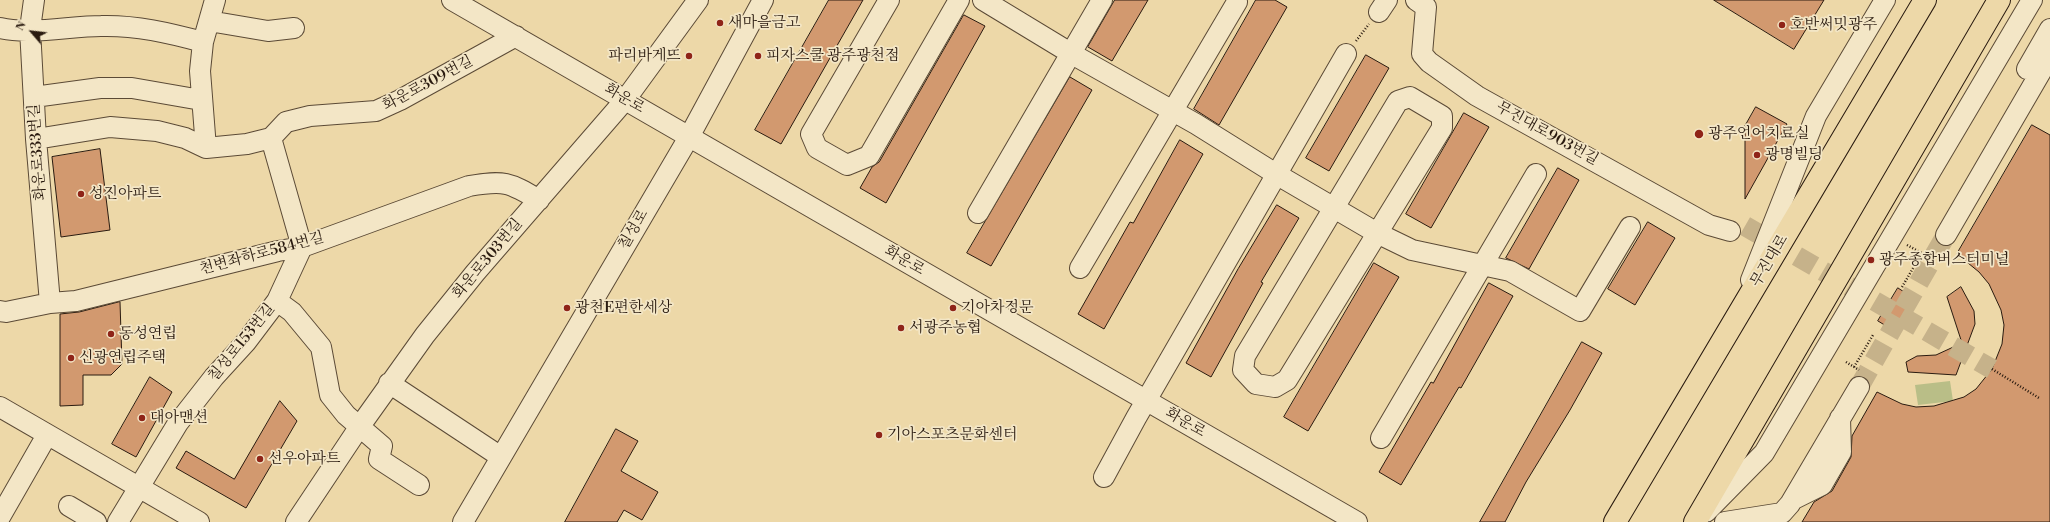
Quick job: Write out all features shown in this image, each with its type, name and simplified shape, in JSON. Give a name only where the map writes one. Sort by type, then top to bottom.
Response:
[{"type":"main road","name":"무진대로","points":[[1615,522],[1925,0]]},
{"type":"main road","points":[[1696,522],[1999,0]]},
{"type":"street","name":"화운로333번길","points":[[34,0],[30,29],[36,139],[50,304]]},
{"type":"street","points":[[206,148],[201,100],[200,71],[203,42],[215,0]]},
{"type":"street","name":"화운로","points":[[452,0],[471,5],[516,36],[625,100],[1357,522]]},
{"type":"street","name":"화운로303번길","points":[[296,522],[389,383],[425,335],[475,272],[625,100],[698,0]]},
{"type":"street","name":"칠성로","points":[[464,522],[689,137],[763,0]]},
{"type":"street","points":[[889,0],[811,134],[817,148],[847,165],[869,156],[959,0]]},
{"type":"street","points":[[983,0],[1072,54],[1172,110],[1276,174],[1377,233],[1412,250],[1510,272],[1580,311],[1630,226]]},
{"type":"street","points":[[978,213],[1072,54],[1102,0]]},
{"type":"street","name":"무진대로903번길","points":[[1416,0],[1426,7],[1422,54],[1429,62],[1477,96],[1709,224],[1730,231]]},
{"type":"street","points":[[1734,321],[1816,116],[1886,0]]},
{"type":"street","points":[[1764,453],[2032,0]]},
{"type":"street","points":[[1080,268],[1237,2]]},
{"type":"street","points":[[209,22],[268,32],[294,28]]},
{"type":"street","points":[[0,28],[30,29],[101,26],[140,28],[203,42]]},
{"type":"street","points":[[2001,140],[2016,88],[2050,29]]},
{"type":"street","name":"화운로309번길","points":[[271,138],[286,122],[310,116],[376,111],[400,100],[516,36]]},
{"type":"street","points":[[1696,522],[1798,419],[1988,98],[2002,50]]},
{"type":"street","points":[[1104,477],[1146,400],[1346,54]]},
{"type":"street","points":[[1946,235],[2050,56]]},
{"type":"street","points":[[34,97],[100,88],[132,88],[201,100]]},
{"type":"street","points":[[1410,97],[1442,116],[1442,128],[1377,233],[1287,380],[1275,387],[1256,384],[1243,370],[1245,356],[1398,101],[1410,97]]},
{"type":"street","points":[[36,139],[110,128],[135,128],[185,138],[206,148],[247,144],[271,138],[302,247]]},
{"type":"street","points":[[1381,438],[1536,174]]},
{"type":"street","name":"천변좌하로584번길","points":[[0,311],[6,312],[76,301],[278,251],[302,247],[469,186],[497,181],[519,188],[539,200]]},
{"type":"street","name":"칠성로153번길","points":[[118,522],[178,423],[214,377],[246,342],[277,301],[302,247]]},
{"type":"street","points":[[277,301],[292,312],[321,348],[330,395],[346,415],[382,446],[379,459],[419,486]]},
{"type":"street","points":[[1725,522],[1782,513],[1791,509],[1860,379]]},
{"type":"street","points":[[389,383],[501,457]]},
{"type":"street","points":[[0,407],[199,522]]},
{"type":"street","points":[[0,517],[47,435]]},
{"type":"street","points":[[69,506],[96,522]]},
{"type":"path","points":[[1346,54],[1383,6]]},
{"type":"path","points":[[1903,242],[1929,257]]},
{"type":"path","points":[[1902,286],[1922,253]]},
{"type":"path","points":[[1854,367],[1873,335]]},
{"type":"path","points":[[1846,362],[1854,367],[1860,379]]},
{"type":"path","points":[[1992,369],[2039,398]]},
{"type":"green space","points":[[1950,381],[1953,401],[1918,405],[1915,385]]},
{"type":"building","points":[[829,0],[863,0],[781,144],[755,130]]},
{"type":"building","points":[[1115,0],[1148,0],[1112,61],[1088,47]]},
{"type":"building","points":[[1256,0],[1275,0],[1287,7],[1219,125],[1194,109]]},
{"type":"building","name":"호반써밋광주","points":[[1714,0],[1824,0],[1794,49]]},
{"type":"building","points":[[964,15],[985,26],[886,203],[860,188],[872,167],[879,162]]},
{"type":"building","points":[[1366,55],[1389,68],[1329,171],[1306,158]]},
{"type":"building","points":[[1070,77],[1092,90],[991,266],[967,253]]},
{"type":"building","name":"광명빌딩","points":[[1756,107],[1787,124],[1745,199],[1745,126]]},
{"type":"building","points":[[1464,113],[1489,127],[1431,228],[1406,214]]},
{"type":"building","points":[[2032,125],[2050,135],[2050,522],[1802,522],[1814,502],[1832,491],[1851,457],[1852,436],[1877,392],[1902,404],[1916,407],[1934,406],[1964,397],[1976,389],[1992,369],[2002,344],[2004,325],[2001,310],[1989,284],[1979,272],[1957,254]]},
{"type":"building","points":[[1180,140],[1203,154],[1104,329],[1078,314],[1130,222],[1133,223]]},
{"type":"building","name":"성진아파트","points":[[100,149],[110,230],[61,237],[52,157]]},
{"type":"building","points":[[1558,168],[1579,180],[1529,269],[1506,258]]},
{"type":"building","points":[[1277,205],[1299,218],[1261,282],[1263,283],[1211,377],[1186,363],[1238,269]]},
{"type":"building","points":[[1648,222],[1675,238],[1635,305],[1608,289]]},
{"type":"building","points":[[1374,263],[1399,277],[1308,431],[1284,417]]},
{"type":"building","points":[[1489,283],[1513,296],[1461,388],[1459,387],[1401,485],[1379,472],[1431,382],[1433,383]]},
{"type":"building","points":[[1961,287],[1974,311],[1975,324],[1956,375],[1908,372],[1906,362],[1917,356],[1936,355],[1962,343],[1947,297]]},
{"type":"building","points":[[1898,288],[1915,299],[1896,332],[1878,321]]},
{"type":"building","points":[[120,302],[122,364],[111,375],[83,375],[83,405],[60,406],[60,314],[79,312]]},
{"type":"building","points":[[1582,342],[1602,353],[1570,410],[1526,482],[1505,522],[1480,522]]},
{"type":"building","name":"대아맨션","points":[[150,377],[172,392],[136,457],[112,444]]},
{"type":"building","name":"선우아파트","points":[[280,401],[297,421],[246,508],[176,468],[186,451],[234,479]]},
{"type":"building","points":[[616,429],[638,441],[621,471],[658,492],[642,520],[624,510],[617,522],[565,522]]},
{"type":"tunnel","points":[[1745,226],[1992,369]]},
{"type":"tunnel","points":[[1859,387],[1946,235]]},
{"type":"place","name":"새마을금고","points":[[720,23]]},
{"type":"place","name":"호반써밋광주","points":[[1782,25]]},
{"type":"place","name":"파리바게뜨","points":[[689,56]]},
{"type":"place","name":"피자스쿨 광주광천점","points":[[758,56]]},
{"type":"place","name":"광주언어치료실","points":[[1699,134]]},
{"type":"place","name":"광명빌딩","points":[[1757,155]]},
{"type":"place","name":"성진아파트","points":[[81,194]]},
{"type":"place","name":"광주종합버스터미널","points":[[1871,260]]},
{"type":"place","name":"광천E편한세상","points":[[567,308]]},
{"type":"place","name":"기아차정문","points":[[953,308]]},
{"type":"place","name":"서광주농협","points":[[901,328]]},
{"type":"place","name":"동성연립","points":[[111,334]]},
{"type":"place","name":"신광연립주택","points":[[71,358]]},
{"type":"place","name":"대아맨션","points":[[142,418]]},
{"type":"place","name":"기아스포츠문화센터","points":[[879,435]]},
{"type":"place","name":"선우아파트","points":[[260,459]]}]
